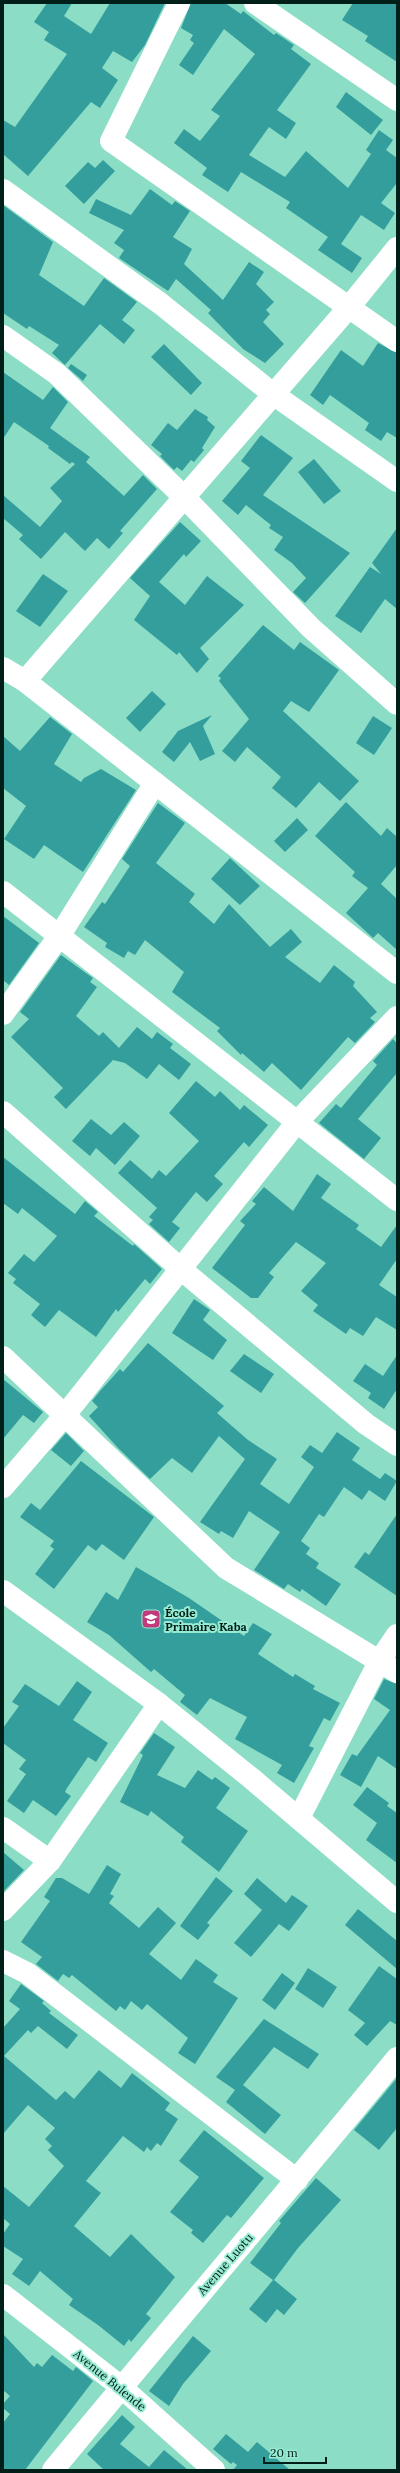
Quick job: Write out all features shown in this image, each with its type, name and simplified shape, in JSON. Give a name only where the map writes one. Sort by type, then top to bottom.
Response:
[{"type":"street","points":[[179,3],[111,141],[350,306],[397,341]]},
{"type":"street","points":[[255,3],[397,100]]},
{"type":"street","points":[[3,190],[161,304],[273,394],[397,481]]},
{"type":"street","points":[[25,681],[183,496],[350,306],[397,248]]},
{"type":"street","points":[[3,336],[57,374],[183,496],[311,628],[397,704]]},
{"type":"street","points":[[3,668],[25,681],[397,973]]},
{"type":"street","points":[[3,1014],[60,935],[155,783]]},
{"type":"street","points":[[3,892],[60,935],[397,1200]]},
{"type":"street","points":[[3,1487],[65,1415],[182,1270],[297,1122],[397,1017]]},
{"type":"street","points":[[3,1112],[182,1270],[366,1424],[397,1445]]},
{"type":"street","points":[[3,1356],[226,1568],[388,1666]]},
{"type":"street","points":[[3,1591],[159,1704],[299,1818],[397,1902]]},
{"type":"street","points":[[299,1818],[388,1666],[397,1634]]},
{"type":"street","points":[[3,1910],[50,1861],[159,1704]]},
{"type":"street","points":[[3,1828],[50,1861]]},
{"type":"street","points":[[3,1960],[27,1973],[297,2180]]},
{"type":"street","name":"Avenue Luotu","points":[[53,2470],[120,2386],[297,2180],[397,2058]]},
{"type":"street","name":"Avenue Bulende","points":[[3,2295],[120,2386],[214,2470]]},
{"type":"building","points":[[47,3],[72,3],[64,16],[91,34],[110,3],[165,3],[145,45],[132,62],[113,51],[102,68],[118,80],[100,108],[91,102],[28,176],[3,154],[3,120],[15,127],[67,54],[44,40],[49,32],[34,22]]},
{"type":"building","points":[[191,3],[225,3],[241,14],[243,11],[274,35],[276,33],[294,45],[291,49],[311,64],[277,110],[296,123],[286,139],[269,127],[249,155],[285,177],[306,151],[348,188],[371,154],[366,150],[379,130],[393,140],[386,150],[397,158],[397,183],[381,203],[395,213],[384,230],[361,215],[341,244],[362,258],[352,273],[318,250],[328,237],[286,208],[290,202],[241,172],[228,192],[202,175],[207,168],[174,143],[184,129],[200,141],[220,116],[211,110],[255,54],[224,29],[193,75],[179,65],[194,43],[190,40],[193,35],[181,28]]},
{"type":"building","points":[[353,3],[397,3],[397,62],[365,41],[368,36],[342,20]]},
{"type":"building","points":[[346,92],[383,120],[371,135],[336,107]]},
{"type":"building","points":[[103,160],[115,171],[84,204],[65,186],[88,162],[95,168]]},
{"type":"building","points":[[150,189],[172,205],[175,201],[190,211],[173,237],[192,249],[184,264],[223,300],[249,262],[264,272],[256,284],[274,302],[266,310],[270,314],[263,322],[284,344],[265,363],[243,349],[208,313],[211,310],[176,279],[168,291],[119,258],[124,250],[114,243],[124,230],[89,213],[96,199],[131,215]]},
{"type":"building","points":[[3,205],[53,242],[39,275],[84,306],[104,278],[137,302],[122,320],[135,330],[124,344],[100,324],[65,365],[52,353],[59,345],[29,326],[27,329],[3,313]]},
{"type":"building","points":[[378,343],[397,353],[397,438],[387,432],[381,441],[365,430],[369,423],[330,395],[323,405],[310,395],[341,350],[363,366]]},
{"type":"building","points":[[164,344],[202,383],[191,395],[151,357]]},
{"type":"building","points":[[71,364],[87,375],[83,381],[68,368]]},
{"type":"building","points":[[3,372],[43,400],[53,387],[68,402],[50,428],[90,457],[86,462],[124,496],[143,475],[157,489],[120,531],[123,533],[109,549],[97,538],[85,551],[65,532],[41,559],[19,539],[23,535],[3,518],[3,495],[40,527],[62,501],[50,488],[75,464],[72,462],[70,464],[48,448],[49,446],[14,422],[3,439]]},
{"type":"building","points":[[195,409],[208,417],[207,420],[215,427],[202,448],[204,450],[194,462],[191,460],[182,471],[177,467],[174,470],[160,456],[162,454],[151,445],[168,423],[177,430]]},
{"type":"building","points":[[261,435],[293,458],[263,495],[350,553],[305,603],[293,592],[306,578],[292,563],[274,550],[283,537],[269,528],[271,525],[246,505],[238,515],[222,501],[250,468],[241,461]]},
{"type":"building","points":[[314,459],[341,491],[324,504],[298,472]]},
{"type":"building","points":[[180,522],[201,541],[186,557],[184,554],[159,582],[185,605],[207,576],[244,605],[200,648],[209,659],[197,673],[179,652],[177,655],[134,620],[150,596],[130,578]]},
{"type":"building","points":[[397,528],[397,609],[385,599],[361,633],[335,616],[370,567],[381,574],[372,563]]},
{"type":"building","points":[[43,574],[68,591],[40,627],[16,611]]},
{"type":"building","points":[[263,625],[294,650],[300,642],[339,670],[309,712],[291,701],[283,711],[359,781],[340,801],[319,782],[296,808],[272,788],[281,777],[247,747],[235,762],[222,751],[249,719],[219,681],[221,678],[218,676]]},
{"type":"building","points":[[152,691],[166,704],[140,732],[126,718]]},
{"type":"building","points":[[212,715],[203,726],[215,754],[200,761],[190,742],[174,762],[162,752],[178,731]]},
{"type":"building","points":[[373,716],[392,728],[374,755],[356,743]]},
{"type":"building","points":[[50,717],[72,734],[54,764],[81,782],[84,778],[101,769],[136,790],[83,872],[44,845],[34,859],[4,839],[26,806],[3,788],[3,736],[20,751]]},
{"type":"building","points":[[346,802],[381,836],[387,828],[397,837],[397,865],[381,884],[397,899],[397,950],[378,933],[373,938],[346,913],[368,888],[352,876],[355,872],[315,836]]},
{"type":"building","points":[[158,803],[185,823],[156,863],[195,894],[189,902],[214,924],[229,904],[270,947],[291,929],[302,942],[285,957],[320,983],[334,965],[355,982],[353,986],[377,1012],[370,1018],[375,1022],[355,1043],[348,1037],[301,1090],[272,1063],[264,1072],[242,1053],[241,1055],[217,1031],[220,1028],[172,992],[184,972],[145,940],[135,955],[128,951],[124,958],[105,947],[107,943],[84,927],[102,902],[105,904],[130,866],[122,859]]},
{"type":"building","points":[[297,818],[308,830],[285,852],[274,841]]},
{"type":"building","points":[[230,858],[260,886],[240,905],[211,879]]},
{"type":"building","points":[[3,916],[39,943],[9,985],[3,980]]},
{"type":"building","points":[[61,955],[93,978],[90,982],[97,987],[76,1016],[99,1036],[103,1032],[119,1048],[137,1027],[152,1039],[157,1032],[173,1044],[170,1048],[191,1064],[179,1080],[159,1064],[147,1079],[125,1063],[113,1060],[66,1109],[54,1097],[63,1088],[11,1037],[29,1019],[20,1012]]},
{"type":"building","points":[[393,1039],[397,1043],[397,1073],[358,1119],[381,1138],[364,1159],[319,1123],[336,1104],[341,1108],[377,1065],[373,1061]]},
{"type":"building","points":[[196,1081],[215,1097],[220,1091],[240,1110],[244,1105],[268,1125],[249,1147],[244,1142],[214,1176],[223,1184],[207,1202],[196,1192],[172,1222],[180,1228],[169,1242],[149,1224],[153,1220],[149,1217],[157,1208],[118,1173],[130,1160],[152,1179],[159,1170],[166,1176],[199,1141],[169,1113]]},
{"type":"building","points":[[91,1119],[111,1135],[124,1122],[140,1136],[115,1165],[96,1148],[90,1156],[72,1141]]},
{"type":"building","points":[[3,1157],[75,1214],[85,1201],[98,1212],[94,1216],[133,1246],[134,1244],[162,1269],[150,1284],[145,1279],[118,1312],[116,1309],[96,1337],[59,1310],[45,1327],[31,1315],[40,1304],[13,1283],[16,1279],[8,1273],[24,1254],[34,1262],[57,1236],[22,1208],[18,1214],[3,1203]]},
{"type":"building","points":[[317,1174],[331,1184],[321,1198],[359,1225],[356,1229],[381,1247],[397,1225],[397,1259],[379,1285],[397,1297],[397,1330],[376,1317],[363,1336],[350,1328],[346,1334],[313,1311],[318,1305],[301,1291],[326,1263],[296,1242],[269,1273],[274,1277],[258,1298],[251,1298],[212,1268],[245,1225],[240,1221],[256,1204],[252,1201],[264,1187],[293,1211]]},
{"type":"building","points":[[194,1299],[210,1310],[203,1320],[227,1340],[213,1360],[172,1333]]},
{"type":"building","points":[[148,1343],[224,1406],[217,1413],[248,1440],[277,1459],[260,1484],[289,1504],[314,1467],[301,1457],[310,1445],[322,1453],[337,1432],[360,1448],[352,1460],[380,1479],[385,1473],[397,1481],[385,1501],[369,1490],[362,1500],[344,1487],[324,1517],[319,1514],[301,1541],[310,1548],[306,1554],[319,1563],[316,1568],[341,1584],[326,1606],[302,1589],[300,1592],[288,1584],[284,1589],[254,1570],[280,1532],[249,1511],[233,1538],[221,1531],[219,1534],[200,1522],[245,1459],[219,1436],[192,1473],[172,1458],[150,1479],[118,1448],[89,1416],[98,1407],[92,1401],[100,1391],[120,1369],[123,1372]]},
{"type":"building","points":[[244,1354],[274,1374],[261,1393],[230,1371]]},
{"type":"building","points":[[397,1355],[397,1389],[384,1409],[368,1398],[371,1393],[353,1381],[365,1364],[383,1376]]},
{"type":"building","points":[[3,1379],[43,1412],[34,1423],[23,1415],[3,1439]]},
{"type":"building","points":[[66,1433],[84,1451],[71,1466],[51,1450]]},
{"type":"building","points":[[81,1461],[154,1517],[124,1560],[102,1544],[96,1551],[88,1545],[54,1589],[35,1574],[54,1549],[50,1546],[54,1541],[20,1517],[31,1503],[40,1510]]},
{"type":"building","points":[[397,1514],[397,1596],[354,1567],[365,1552],[369,1555]]},
{"type":"building","points":[[136,1567],[189,1598],[244,1636],[253,1623],[272,1634],[258,1654],[293,1677],[295,1674],[315,1686],[313,1689],[340,1703],[330,1721],[324,1718],[309,1746],[314,1748],[294,1783],[277,1773],[282,1765],[235,1739],[247,1717],[210,1698],[197,1715],[180,1702],[185,1695],[154,1669],[151,1672],[109,1635],[87,1622],[106,1592],[118,1600]]},
{"type":"building","points":[[384,1679],[397,1684],[397,1769],[378,1756],[361,1787],[340,1775],[352,1754],[357,1756],[390,1710],[374,1699]]},
{"type":"building","points":[[77,1681],[92,1692],[73,1720],[108,1743],[96,1762],[88,1757],[67,1788],[65,1792],[71,1796],[56,1816],[33,1800],[24,1813],[7,1801],[26,1774],[19,1769],[26,1760],[3,1743],[3,1728],[19,1706],[12,1702],[25,1684],[59,1706]]},
{"type":"building","points":[[154,1733],[175,1747],[157,1775],[185,1788],[198,1770],[212,1780],[215,1777],[230,1788],[216,1808],[248,1831],[219,1872],[181,1842],[184,1837],[151,1811],[148,1816],[120,1802],[143,1755],[140,1753]]},
{"type":"building","points":[[367,1787],[389,1803],[387,1806],[397,1813],[397,1863],[366,1840],[377,1823],[353,1805]]},
{"type":"building","points":[[3,1852],[24,1870],[3,1892]]},
{"type":"building","points":[[107,1865],[121,1874],[110,1894],[114,1896],[109,1903],[139,1928],[158,1907],[176,1923],[149,1954],[181,1980],[196,1959],[218,1975],[213,1982],[238,1998],[195,2064],[178,2053],[188,2038],[147,2004],[142,2010],[131,2001],[125,2010],[120,2006],[116,2011],[72,1975],[69,1978],[63,1974],[58,1981],[36,1964],[42,1957],[21,1942],[50,1901],[44,1897],[56,1878],[62,1878],[89,1894]]},
{"type":"building","points":[[216,1877],[233,1891],[207,1923],[210,1925],[198,1940],[180,1926]]},
{"type":"building","points":[[257,1878],[286,1903],[292,1895],[308,1906],[289,1931],[279,1924],[251,1957],[234,1943],[262,1910],[244,1894]]},
{"type":"building","points":[[358,1909],[397,1941],[397,1969],[345,1925]]},
{"type":"building","points":[[379,1966],[397,1979],[397,2025],[390,2021],[367,2046],[354,2035],[365,2023],[348,2010]]},
{"type":"building","points":[[308,1968],[337,1987],[323,2008],[295,1989]]},
{"type":"building","points":[[282,1973],[295,1983],[275,2010],[262,2000]]},
{"type":"building","points":[[21,1984],[44,2001],[42,2003],[51,2011],[49,2013],[78,2035],[67,2049],[38,2026],[31,2033],[28,2030],[4,2056],[56,2100],[65,2091],[74,2099],[99,2070],[121,2088],[132,2073],[170,2103],[165,2110],[178,2119],[161,2146],[157,2143],[151,2151],[147,2147],[144,2152],[123,2136],[86,2181],[101,2193],[74,2226],[110,2257],[131,2234],[175,2277],[146,2314],[151,2318],[131,2342],[129,2339],[124,2346],[98,2325],[69,2305],[73,2299],[40,2271],[29,2286],[12,2274],[23,2259],[3,2246],[3,2234],[10,2224],[3,2218],[3,2186],[29,2207],[64,2166],[48,2150],[52,2146],[45,2139],[55,2128],[28,2105],[3,2134],[3,2028],[20,2009],[9,2001]]},
{"type":"building","points":[[264,2019],[319,2054],[308,2069],[274,2047],[243,2085],[281,2115],[265,2134],[226,2102],[235,2090],[216,2077]]},
{"type":"building","points":[[397,2078],[397,2128],[379,2150],[354,2130]]},
{"type":"building","points":[[204,2130],[264,2178],[231,2218],[227,2215],[203,2243],[191,2233],[193,2230],[170,2212],[199,2177],[179,2161]]},
{"type":"building","points":[[316,2178],[341,2200],[298,2248],[274,2280],[297,2299],[284,2315],[277,2309],[266,2323],[249,2309],[273,2280],[250,2263],[281,2223],[279,2221]]},
{"type":"building","points":[[3,2334],[34,2367],[37,2363],[42,2367],[52,2355],[73,2371],[76,2367],[93,2381],[25,2470],[3,2470],[3,2423],[10,2414],[3,2408],[3,2404],[10,2396],[3,2390]]},
{"type":"building","points":[[193,2336],[211,2351],[183,2384],[169,2406],[149,2391]]},
{"type":"building","points":[[122,2415],[135,2427],[120,2444],[149,2467],[164,2450],[188,2470],[104,2470],[87,2454]]},
{"type":"building","points":[[226,2434],[248,2452],[257,2442],[290,2470],[233,2470],[237,2465],[233,2462],[231,2464],[213,2449]]},
{"type":"place","name":"École Primaire Kaba","points":[[151,1619]]}]
